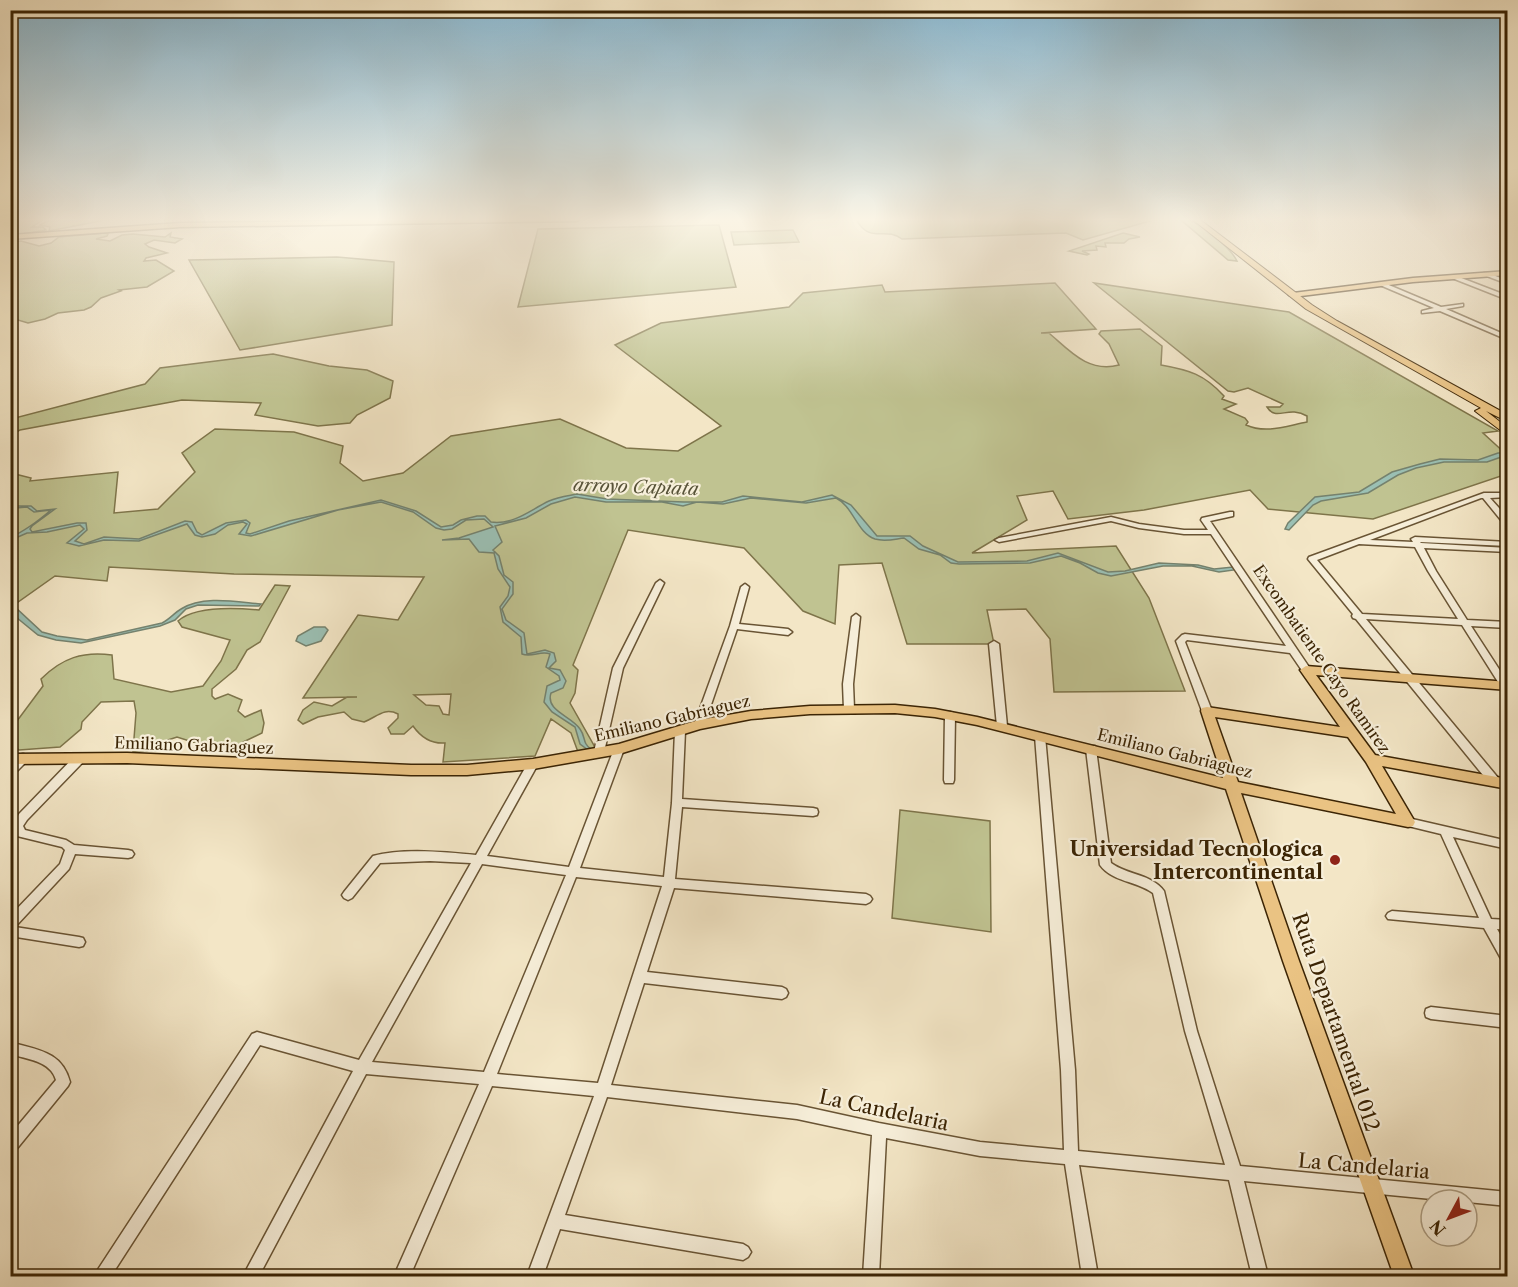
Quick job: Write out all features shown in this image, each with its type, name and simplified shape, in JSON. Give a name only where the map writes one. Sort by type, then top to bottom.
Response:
[{"type":"highway","points":[[1269,279],[1280,291],[1296,294],[1366,337],[1508,414]]},
{"type":"highway","points":[[1277,279],[1351,333],[1508,419]]},
{"type":"highway","points":[[1450,388],[1508,433]]},
{"type":"main road","points":[[1296,294],[1433,279]]},
{"type":"main road","points":[[1306,670],[1506,687]]},
{"type":"main road","name":"Excombatiente Cayo Ramírez","points":[[1306,670],[1371,759],[1408,822]]},
{"type":"main road","name":"Emiliano Gabriaguez","points":[[17,758],[467,770],[533,764],[599,752],[699,725],[751,715],[810,710],[895,709],[1002,726],[1234,786],[1408,822]]},
{"type":"main road","points":[[1208,711],[1353,733]]},
{"type":"main road","name":"Ruta Departamental 012","points":[[1208,711],[1291,960],[1404,1276]]},
{"type":"main road","points":[[1371,759],[1501,783]]},
{"type":"street","points":[[1459,279],[1508,298]]},
{"type":"street","points":[[1382,284],[1508,338]]},
{"type":"street","points":[[1424,312],[1461,305]]},
{"type":"street","points":[[1484,495],[1508,524]]},
{"type":"street","points":[[1501,783],[1356,616],[1312,559],[1484,495],[1508,495]]},
{"type":"street","name":"Excombatiente Cayo Ramírez","points":[[1230,514],[1206,518],[1236,568],[1306,670]]},
{"type":"street","points":[[999,540],[1111,519],[1139,526],[1184,532],[1213,532]]},
{"type":"street","points":[[1506,687],[1432,571],[1415,539],[1508,544]]},
{"type":"street","points":[[1355,542],[1508,550]]},
{"type":"street","points":[[599,752],[618,668],[660,583]]},
{"type":"street","points":[[699,725],[734,626],[745,587]]},
{"type":"street","points":[[1356,616],[1508,625]]},
{"type":"street","points":[[849,709],[848,684],[856,617]]},
{"type":"street","points":[[734,626],[788,632]]},
{"type":"street","points":[[1208,711],[1181,639],[1185,637],[1291,650]]},
{"type":"street","points":[[994,644],[1002,726]]},
{"type":"street","points":[[949,780],[950,716]]},
{"type":"street","points":[[535,1276],[603,1090],[669,884],[677,803],[680,731]]},
{"type":"street","points":[[1040,736],[1068,1070],[1071,1158],[1090,1276]]},
{"type":"street","points":[[402,1276],[489,1079],[574,873],[619,748]]},
{"type":"street","points":[[1091,749],[1106,865],[1115,872],[1146,883],[1158,891],[1191,1031],[1235,1173],[1260,1276]]},
{"type":"street","points":[[10,771],[17,758]]},
{"type":"street","points":[[80,759],[23,818],[18,830],[21,833],[66,844],[70,849],[128,854]]},
{"type":"street","points":[[251,1276],[362,1067],[481,860],[533,764]]},
{"type":"street","points":[[677,803],[813,812]]},
{"type":"street","name":"Emiliano Gabriaguez","points":[[1408,822],[1508,845]]},
{"type":"street","points":[[1445,831],[1487,923],[1508,960]]},
{"type":"street","points":[[10,924],[65,866],[70,849]]},
{"type":"street","points":[[348,895],[377,859],[396,856],[481,860],[669,884],[866,899]]},
{"type":"street","points":[[1392,916],[1508,925]]},
{"type":"street","points":[[10,931],[79,942]]},
{"type":"street","points":[[639,977],[783,993]]},
{"type":"street","points":[[1431,1013],[1508,1022]]},
{"type":"street","name":"La Candelaria","points":[[102,1276],[256,1038],[362,1067],[603,1090],[797,1112],[980,1149],[1508,1198]]},
{"type":"street","points":[[10,1048],[56,1064],[62,1070],[63,1082],[10,1146]]},
{"type":"street","points":[[871,1276],[879,1130]]},
{"type":"street","points":[[555,1221],[743,1252]]},
{"type":"green space","points":[[11,279],[160,279],[147,287],[119,290],[121,291],[101,298],[84,310],[58,313],[28,323],[11,318]]},
{"type":"green space","points":[[200,279],[393,279],[392,325],[240,350]]},
{"type":"green space","points":[[525,279],[734,279],[736,287],[518,307]]},
{"type":"green space","points":[[1055,283],[1096,329],[1041,333],[1049,333],[1080,359],[1108,367],[1119,365],[1109,344],[1099,334],[1101,331],[1140,329],[1162,346],[1161,365],[1188,371],[1203,378],[1224,396],[1222,399],[1236,404],[1224,409],[1245,418],[1248,422],[1246,425],[1261,429],[1307,422],[1307,416],[1294,412],[1274,413],[1267,407],[1280,407],[1283,404],[1248,388],[1234,392],[1228,391],[1094,283],[1289,312],[1498,431],[1483,433],[1507,455],[1507,474],[1373,519],[1268,509],[1250,490],[1144,510],[1068,519],[1053,491],[1017,496],[1027,520],[972,553],[1116,546],[1149,598],[1185,691],[1054,692],[1050,639],[1026,609],[987,610],[994,644],[907,644],[882,563],[839,565],[835,624],[803,611],[744,548],[628,530],[573,665],[578,670],[575,693],[570,703],[596,749],[578,752],[571,733],[551,719],[535,756],[443,762],[445,743],[426,739],[413,726],[404,734],[391,734],[388,728],[398,718],[398,714],[393,712],[385,712],[364,722],[352,719],[344,712],[318,717],[303,724],[298,720],[303,710],[314,702],[332,706],[347,697],[303,698],[358,615],[398,620],[424,577],[234,574],[109,567],[107,581],[55,576],[11,607],[11,473],[31,478],[30,481],[118,472],[114,513],[158,509],[195,472],[182,453],[215,429],[294,432],[343,446],[340,463],[363,481],[403,473],[451,436],[560,419],[626,448],[678,451],[721,426],[615,345],[661,323],[789,307],[803,293],[882,285],[885,292]],"holes":[[[451,694],[449,715],[443,714],[439,706],[426,705],[414,695]]]},
{"type":"green space","points":[[273,354],[329,366],[367,370],[393,381],[390,398],[357,415],[350,423],[318,426],[255,415],[261,403],[182,400],[20,430],[11,436],[11,419],[145,384],[160,368]]},
{"type":"green space","points":[[275,585],[290,586],[260,642],[247,650],[236,669],[212,689],[212,696],[215,699],[228,694],[242,700],[238,711],[245,717],[261,710],[264,723],[262,733],[237,745],[196,743],[177,737],[168,740],[156,751],[133,751],[136,713],[134,701],[101,702],[82,722],[81,729],[60,747],[19,750],[11,745],[11,729],[43,686],[41,679],[65,661],[82,655],[112,655],[114,679],[171,692],[203,686],[221,661],[230,640],[182,627],[178,621],[185,616],[205,610],[259,610]]},
{"type":"green space","points":[[900,810],[990,821],[991,932],[892,918]]},
{"type":"water","points":[[1498,453],[1507,455],[1487,462],[1444,462],[1416,468],[1398,475],[1368,493],[1321,501],[1313,505],[1289,530],[1285,529],[1288,523],[1315,497],[1359,492],[1392,472],[1440,459],[1478,460]]},
{"type":"water","points":[[577,494],[607,499],[697,502],[683,506],[662,502],[606,502],[575,497],[551,504],[526,518],[495,526],[502,542],[493,550],[499,556],[504,575],[513,582],[513,594],[502,609],[506,620],[524,633],[527,654],[545,650],[554,653],[556,661],[549,668],[560,670],[566,681],[563,688],[551,693],[550,699],[555,709],[580,729],[586,744],[591,749],[588,750],[580,744],[575,727],[552,712],[544,702],[547,686],[560,680],[559,676],[546,667],[550,654],[529,655],[522,654],[521,637],[503,622],[500,607],[508,596],[510,587],[498,569],[494,553],[479,552],[469,539],[442,540],[459,538],[493,527],[484,519],[466,520],[452,529],[444,530],[436,528],[413,512],[381,502],[338,510],[251,536],[239,534],[247,524],[243,522],[228,525],[215,534],[202,537],[195,535],[187,524],[139,541],[104,540],[79,546],[67,543],[84,529],[80,525],[47,532],[27,533],[11,540],[11,537],[51,510],[34,512],[27,507],[16,508],[11,505],[11,501],[17,506],[31,506],[37,511],[55,509],[32,526],[30,529],[32,532],[86,523],[87,530],[75,541],[84,544],[104,537],[139,539],[185,521],[192,522],[197,532],[202,535],[226,523],[246,520],[250,523],[246,533],[250,534],[289,521],[381,500],[416,511],[441,527],[477,516],[485,516],[491,522],[499,522],[522,516],[552,500]]},
{"type":"water","points":[[832,495],[851,505],[877,536],[910,536],[923,546],[958,562],[1027,561],[1058,553],[1108,572],[1125,571],[1159,563],[1198,565],[1214,569],[1233,567],[1234,570],[1219,572],[1192,566],[1163,566],[1111,576],[1098,573],[1061,556],[1030,563],[951,563],[940,555],[919,549],[904,538],[882,540],[869,536],[859,526],[847,507],[836,498],[806,503],[751,498],[723,504],[697,502],[722,502],[743,496],[802,502]]},
{"type":"water","points":[[11,592],[14,606],[42,632],[87,640],[162,623],[181,609],[199,602],[220,600],[261,604],[259,606],[198,605],[186,609],[175,620],[160,626],[81,643],[38,635],[11,613]]},
{"type":"water","points":[[314,627],[325,627],[328,630],[321,641],[306,646],[296,641],[298,636]]},
{"type":"place","name":"Universidad Tecnologica Intercontinental","points":[[1335,860]]},
{"type":"water label","name":"arroyo Capiata","points":[[636,487]]}]
